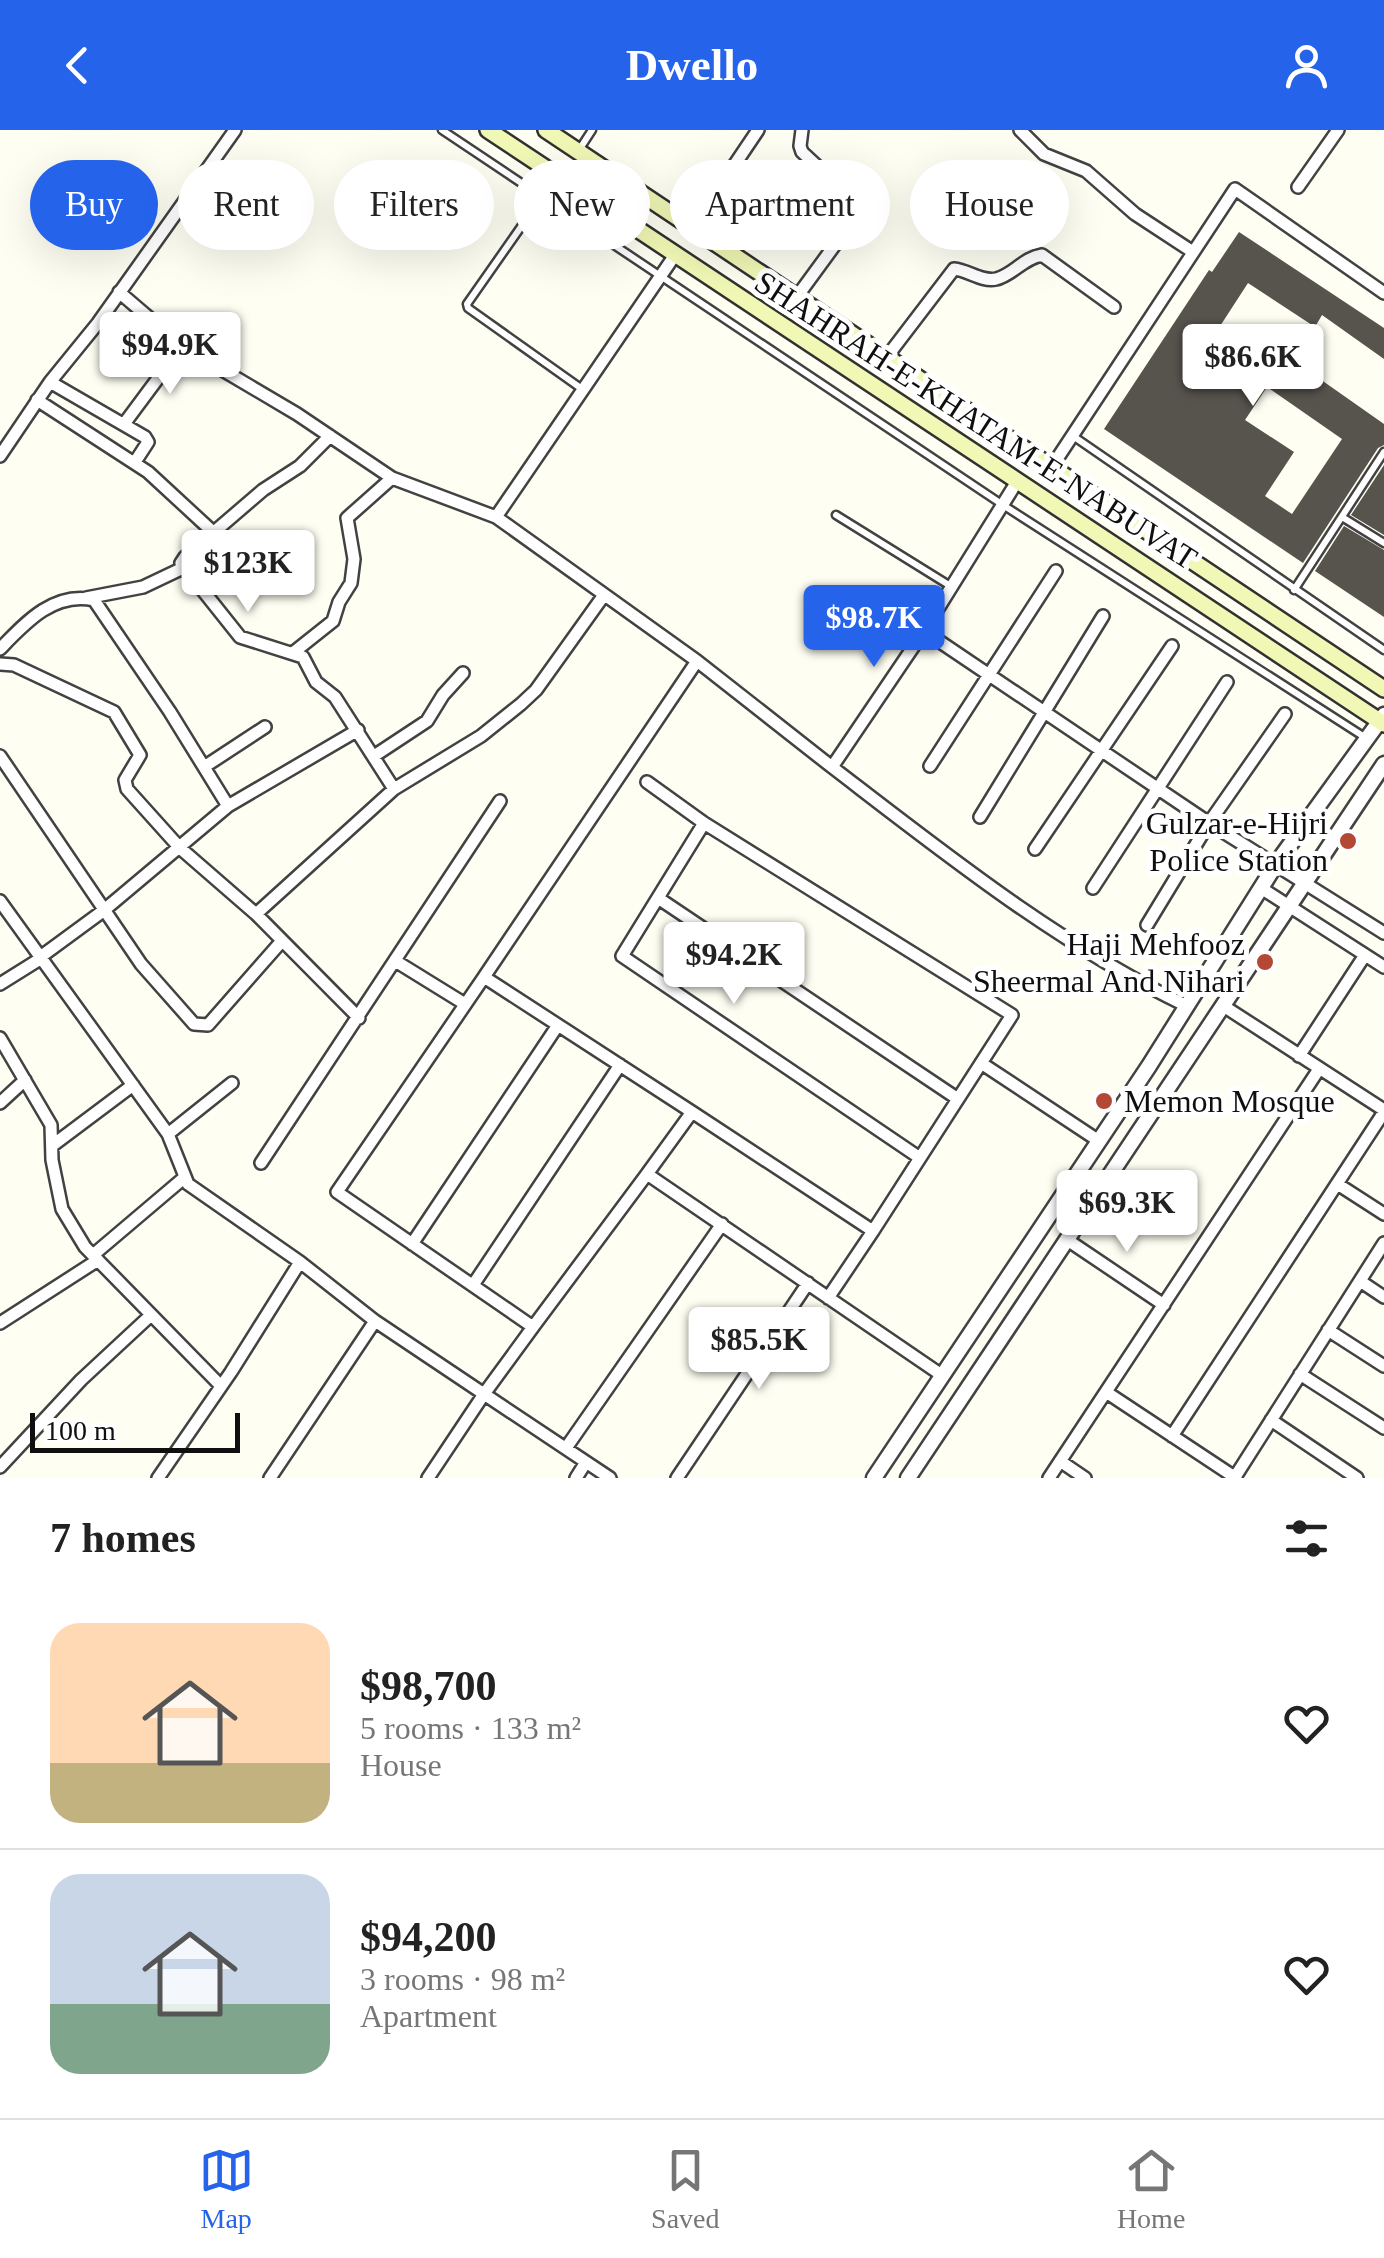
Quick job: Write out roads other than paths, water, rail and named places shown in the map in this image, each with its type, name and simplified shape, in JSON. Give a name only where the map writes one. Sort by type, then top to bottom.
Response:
[{"type":"main road","name":"SHAHRAH-E-KHATAM-E-NABUVAT","points":[[488,130],[1382,720]]},
{"type":"main road","name":"SHAHRAH-E-KHATAM-E-NABUVAT","points":[[546,130],[670,213]]},
{"type":"main road","name":"SHAHRAH-E-KHATAM-E-NABUVAT","points":[[725,250],[1384,689]]},
{"type":"street","points":[[0,456],[234,130]]},
{"type":"street","points":[[738,160],[758,130]]},
{"type":"street","points":[[796,298],[858,209],[856,202],[802,152],[802,130]]},
{"type":"street","points":[[1020,130],[1044,154],[1080,167],[1136,214],[1193,252]]},
{"type":"street","points":[[1298,187],[1338,130]]},
{"type":"street","points":[[1051,468],[1235,189],[1384,293]]},
{"type":"street","points":[[496,517],[675,255]]},
{"type":"street","points":[[886,358],[954,269],[992,280],[1028,258],[1042,255],[1114,307]]},
{"type":"street","points":[[119,292],[182,346],[392,478],[496,517],[697,660],[832,767],[1029,912],[1105,962],[1187,1006]]},
{"type":"street","points":[[124,424],[182,346]]},
{"type":"street","points":[[50,382],[148,440],[135,462]]},
{"type":"street","points":[[38,400],[135,462],[213,532]]},
{"type":"street","points":[[330,436],[300,466],[263,490],[213,532],[182,560],[183,568],[240,637],[294,652],[306,661],[316,682],[336,697],[394,789]]},
{"type":"street","points":[[294,652],[333,621],[350,583],[354,559],[347,518],[392,478]]},
{"type":"street","points":[[832,767],[952,588],[1018,480]]},
{"type":"street","points":[[0,649],[41,610],[144,586],[183,568]]},
{"type":"street","points":[[930,766],[1056,571]]},
{"type":"street","points":[[256,914],[394,789],[481,736],[522,704],[604,595]]},
{"type":"street","points":[[86,598],[98,605],[228,806]]},
{"type":"street","points":[[980,817],[1104,616]]},
{"type":"street","points":[[924,631],[1209,823],[1384,933]]},
{"type":"street","points":[[1035,849],[1172,646]]},
{"type":"street","points":[[533,1327],[337,1192],[697,660]]},
{"type":"street","points":[[0,664],[14,665],[114,712],[140,755],[125,780],[127,789],[180,848],[256,914],[359,1018]]},
{"type":"street","points":[[374,756],[427,720],[443,694],[463,674]]},
{"type":"street","points":[[1092,888],[1228,682]]},
{"type":"street","points":[[1147,925],[1209,823],[1285,714]]},
{"type":"street","points":[[874,1478],[1099,1141],[1276,864],[1382,720]]},
{"type":"street","points":[[204,767],[265,726]]},
{"type":"street","points":[[0,984],[103,911],[228,806],[358,730]]},
{"type":"street","points":[[0,756],[103,911],[164,994],[200,1026],[213,1020],[281,942]]},
{"type":"street","points":[[908,1478],[1384,764]]},
{"type":"street","points":[[647,782],[704,823],[1012,1015],[828,1298]]},
{"type":"street","points":[[261,1163],[500,801]]},
{"type":"street","points":[[704,823],[622,956],[920,1158]]},
{"type":"street","points":[[1261,888],[1384,966]]},
{"type":"street","points":[[658,898],[958,1099]]},
{"type":"street","points":[[0,901],[168,1134],[184,1177],[198,1193],[300,1262],[376,1321],[610,1478]]},
{"type":"street","points":[[1299,1056],[1366,954]]},
{"type":"street","points":[[397,962],[465,1004]]},
{"type":"street","points":[[484,977],[873,1231]]},
{"type":"street","points":[[1172,1436],[1384,1111],[1222,1006]]},
{"type":"street","points":[[412,1244],[558,1026]]},
{"type":"street","points":[[0,1038],[51,1125],[52,1160],[62,1209],[70,1226],[96,1258],[221,1386]]},
{"type":"street","points":[[981,1063],[1099,1141]]},
{"type":"street","points":[[473,1285],[620,1065]]},
{"type":"street","points":[[1049,1478],[1320,1069]]},
{"type":"street","points":[[0,1103],[25,1080]]},
{"type":"street","points":[[168,1134],[232,1083]]},
{"type":"street","points":[[53,1145],[133,1085]]},
{"type":"street","points":[[428,1478],[484,1394],[692,1112]]},
{"type":"street","points":[[648,1174],[943,1376]]},
{"type":"street","points":[[0,1324],[96,1258],[184,1177]]},
{"type":"street","points":[[1338,1185],[1384,1214]]},
{"type":"street","points":[[566,1448],[722,1224]]},
{"type":"street","points":[[1066,1239],[1164,1305]]},
{"type":"street","points":[[1106,1392],[1236,1477],[1384,1243]]},
{"type":"street","points":[[158,1478],[300,1262]]},
{"type":"street","points":[[1360,1281],[1384,1296]]},
{"type":"street","points":[[677,1478],[808,1283]]},
{"type":"street","points":[[0,1467],[81,1380],[152,1315]]},
{"type":"street","points":[[270,1478],[376,1321]]},
{"type":"street","points":[[1328,1330],[1384,1366]]},
{"type":"street","points":[[1300,1374],[1384,1428]]},
{"type":"street","points":[[1270,1420],[1357,1478]]},
{"type":"street","points":[[1060,1461],[1085,1478]]},
{"type":"street","points":[[576,1478],[586,1462]]},
{"type":"lane","points":[[442,130],[1003,505],[1367,738]]},
{"type":"lane","points":[[578,152],[592,130]]},
{"type":"lane","points":[[514,237],[467,304],[468,308],[583,390]]},
{"type":"lane","points":[[1072,436],[1384,650]]},
{"type":"lane","points":[[1294,590],[1384,452]]},
{"type":"lane","points":[[836,515],[952,588]]},
{"type":"lane","points":[[1342,516],[1384,544]]},
{"type":"place","name":"Gulzar-e-Hijri Police Station","points":[[1348,841]]},
{"type":"place","name":"Haji Mehfooz Sheermal And Nihari","points":[[1265,962]]},
{"type":"place","name":"Memon Mosque","points":[[1104,1101]]}]
